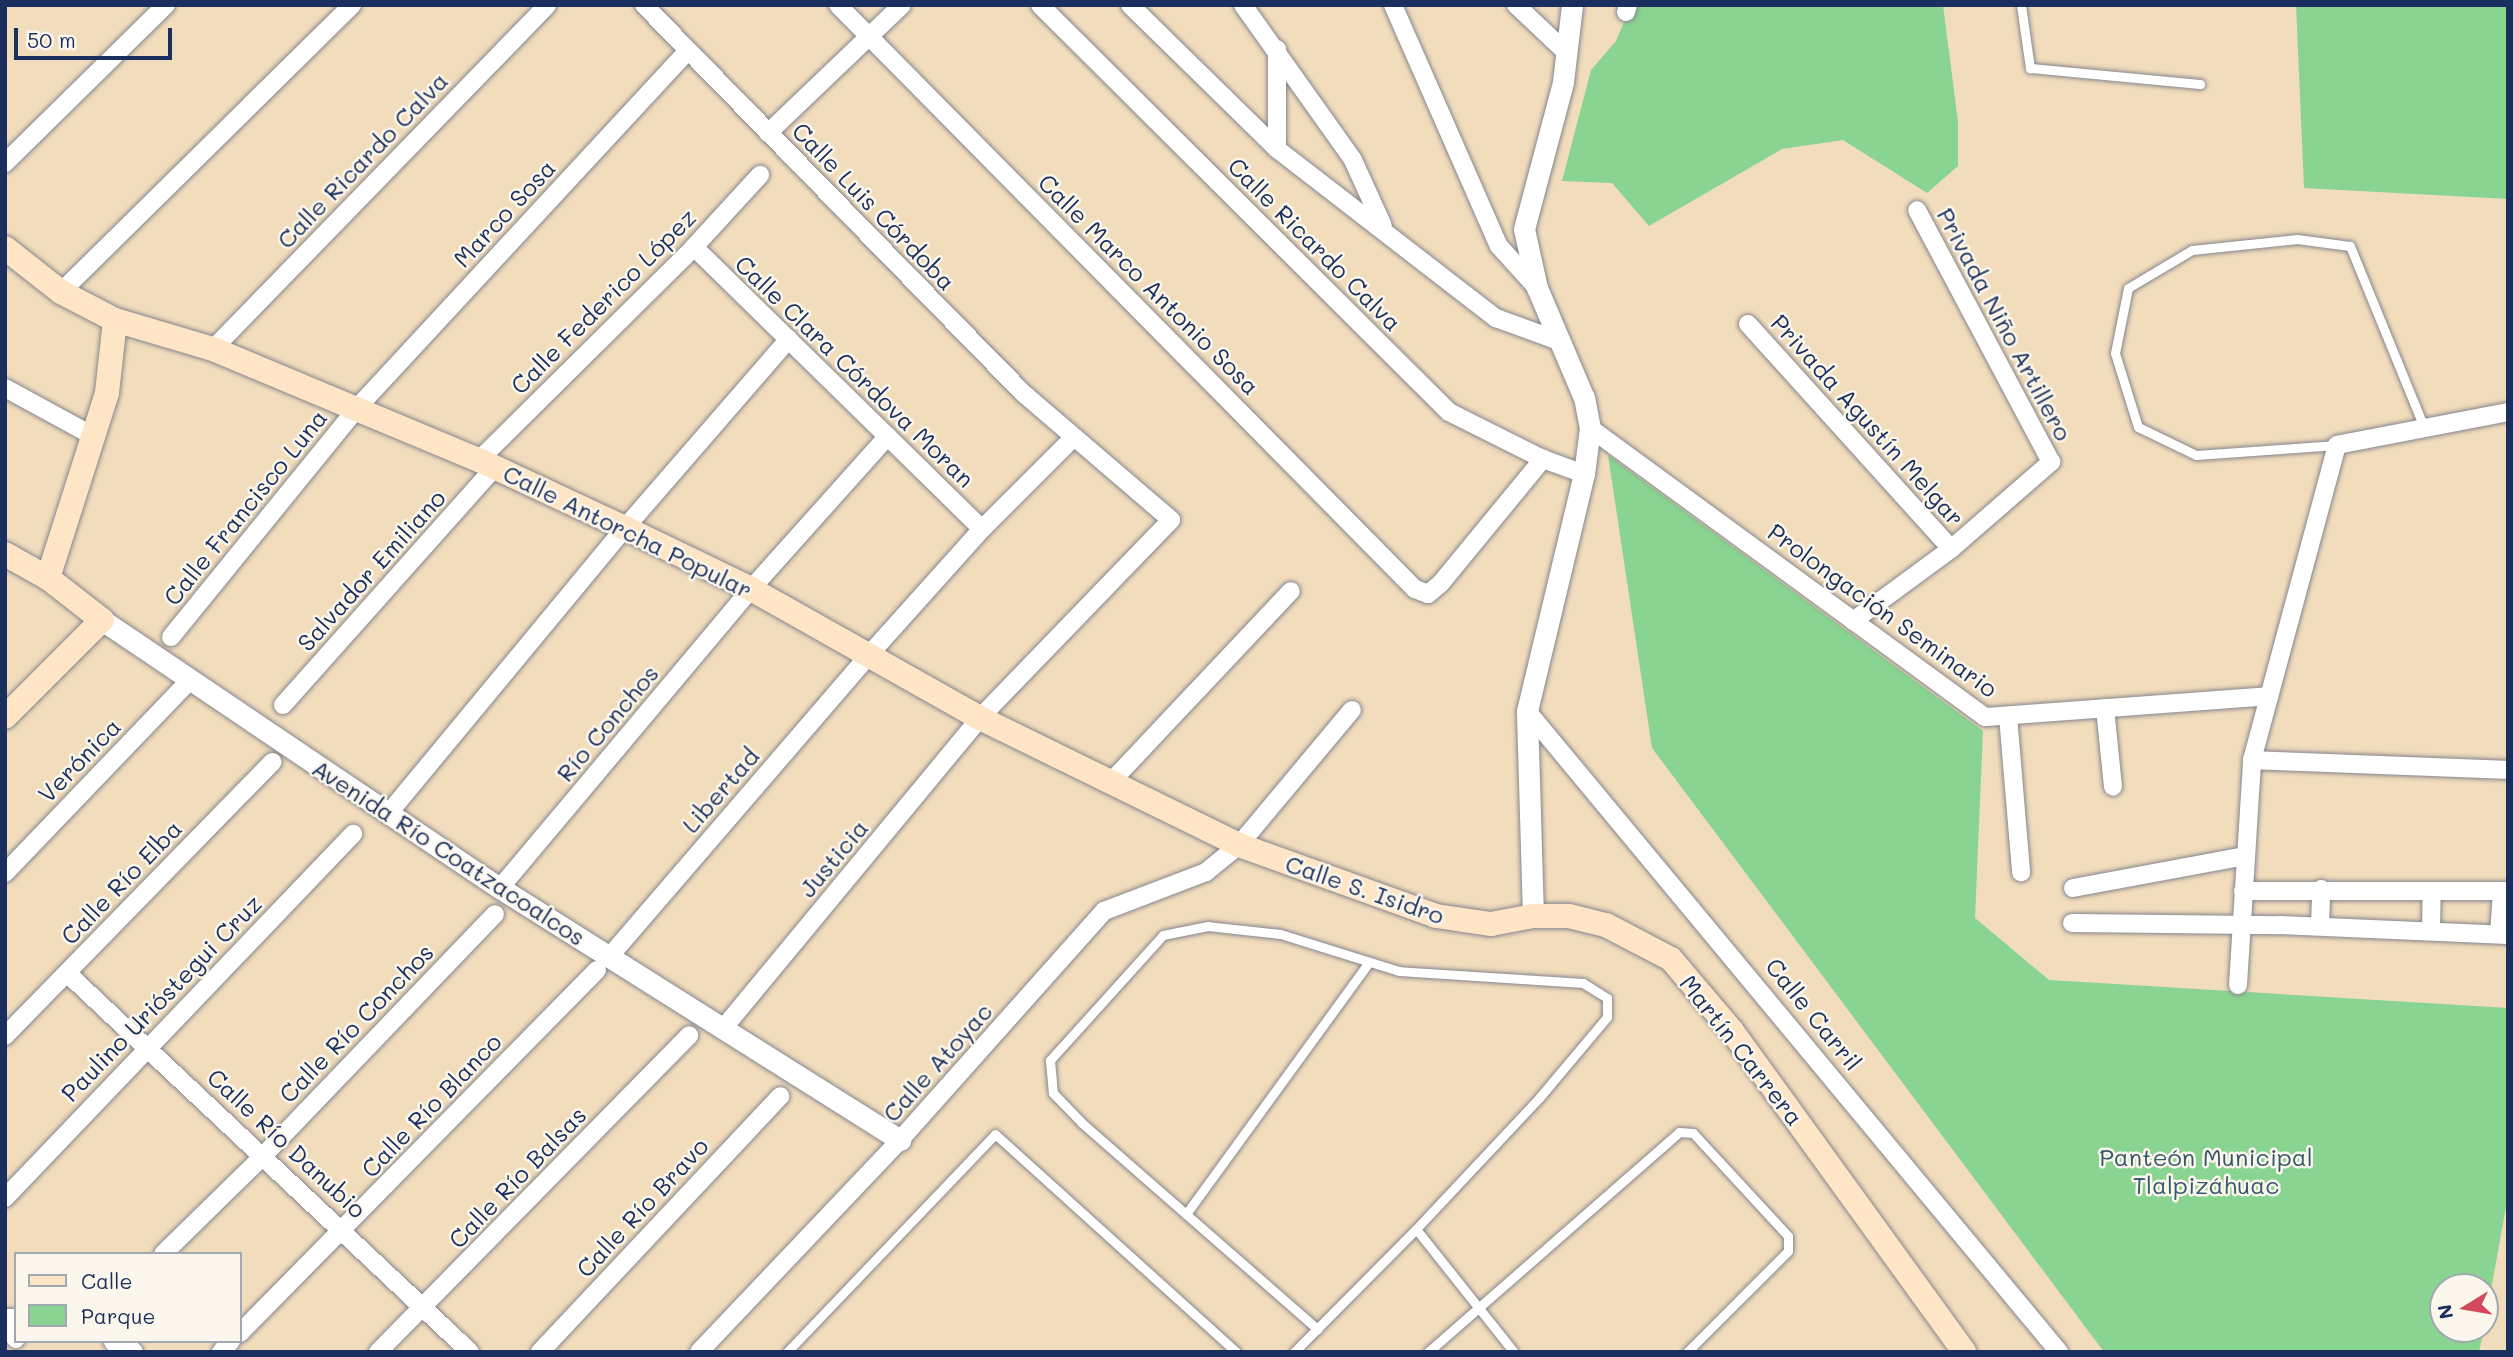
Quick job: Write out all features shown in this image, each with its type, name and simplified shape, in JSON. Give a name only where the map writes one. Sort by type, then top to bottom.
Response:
[{"type":"main road","name":"Calle Antorcha Popular","points":[[5,248],[61,292],[116,320],[213,349],[486,464],[625,528],[751,589],[981,718],[1109,784],[1239,845]]},
{"type":"main road","points":[[48,578],[95,438],[107,393],[116,320]]},
{"type":"main road","name":"Avenida Río Coatzacoalcos","points":[[5,554],[48,578],[102,620]]},
{"type":"main road","points":[[5,717],[102,620]]},
{"type":"main road","name":"Calle S. Isidro","points":[[1239,845],[1436,916],[1491,925],[1533,916]]},
{"type":"main road","name":"Martín Carrera","points":[[1533,916],[1569,916],[1606,925],[1671,959],[1732,1031],[1964,1352]]},
{"type":"street","points":[[5,163],[166,5]]},
{"type":"street","points":[[61,292],[352,5]]},
{"type":"street","name":"Calle Ricardo Calva","points":[[213,349],[547,5]]},
{"type":"street","name":"Calle Luis Córdoba","points":[[643,5],[1072,439],[1171,520]]},
{"type":"street","name":"Calle Marco Antonio Sosa","points":[[838,5],[1415,589],[1428,594],[1543,460]]},
{"type":"street","points":[[768,133],[871,38],[902,5]]},
{"type":"street","name":"Calle Ricardo Calva","points":[[1040,5],[1448,412],[1543,460],[1584,474]]},
{"type":"street","points":[[1130,5],[1277,149],[1385,229],[1496,318],[1562,342]]},
{"type":"street","points":[[1243,5],[1277,49],[1353,160],[1385,229]]},
{"type":"street","points":[[1392,5],[1499,246],[1537,288]]},
{"type":"street","points":[[1516,5],[1568,54]]},
{"type":"street","points":[[1533,916],[1527,710],[1584,474],[1590,428],[1562,342],[1537,288],[1524,229],[1568,54],[1572,5]]},
{"type":"street","points":[[1277,49],[1277,149]]},
{"type":"street","name":"Marco Sosa","points":[[357,408],[688,51]]},
{"type":"street","name":"Calle Federico López","points":[[486,464],[760,175]]},
{"type":"street","name":"Privada Niño Artillero","points":[[1917,211],[2051,462],[1951,549]]},
{"type":"street","name":"Calle Clara Córdova Moran","points":[[694,247],[982,529]]},
{"type":"street","name":"Privada Agustín Melgar","points":[[1748,324],[1951,549]]},
{"type":"street","points":[[388,814],[625,528],[789,339]]},
{"type":"street","points":[[5,388],[95,438]]},
{"type":"street","name":"Calle Francisco Luna","points":[[171,637],[357,408]]},
{"type":"street","points":[[2238,985],[2252,760],[2337,445],[2508,412]]},
{"type":"street","name":"Prolongación Seminario","points":[[1590,428],[1984,718],[2269,696]]},
{"type":"street","name":"Río Conchos","points":[[500,888],[751,589],[888,436]]},
{"type":"street","name":"Libertad","points":[[603,963],[868,656],[982,529],[1072,439]]},
{"type":"street","name":"Salvador Emiliano","points":[[283,705],[486,464]]},
{"type":"street","name":"Justicia","points":[[723,1029],[981,718],[1171,520]]},
{"type":"street","points":[[1853,621],[1951,549]]},
{"type":"street","points":[[1109,784],[1291,591]]},
{"type":"street","name":"Avenida Río Coatzacoalcos","points":[[102,620],[500,888],[603,963],[723,1029],[900,1140]]},
{"type":"street","name":"Verónica","points":[[5,873],[189,681]]},
{"type":"street","points":[[2105,708],[2113,787]]},
{"type":"street","name":"Calle Atoyac","points":[[699,1352],[900,1140],[1104,911],[1206,872],[1239,845],[1352,710]]},
{"type":"street","name":"Calle Carril","points":[[1527,710],[2059,1352]]},
{"type":"street","points":[[2008,716],[2021,872]]},
{"type":"street","points":[[2252,760],[2508,769]]},
{"type":"street","name":"Calle Río Elba","points":[[5,1036],[272,762]]},
{"type":"street","name":"Paulino Urióstegui Cruz","points":[[5,1198],[353,834]]},
{"type":"street","points":[[2073,888],[2245,856]]},
{"type":"street","points":[[2320,926],[2321,889]]},
{"type":"street","points":[[2072,923],[2320,926],[2503,934],[2505,891],[2243,891]]},
{"type":"street","points":[[2431,931],[2432,892]]},
{"type":"street","name":"Calle Río Conchos","points":[[165,1252],[263,1156],[495,914]]},
{"type":"street","name":"Calle Río Blanco","points":[[242,1331],[603,963]]},
{"type":"street","name":"Calle Río Danubio","points":[[67,973],[426,1306],[470,1352]]},
{"type":"street","name":"Calle Río Balsas","points":[[378,1352],[689,1035]]},
{"type":"street","name":"Calle Río Bravo","points":[[540,1352],[780,1096]]},
{"type":"lane","points":[[2021,5],[2030,68],[2200,84]]},
{"type":"lane","points":[[2337,445],[2196,455],[2138,427],[2115,353],[2128,288],[2192,250],[2297,239],[2350,246],[2424,427]]},
{"type":"lane","points":[[1294,1352],[1317,1329],[1416,1228],[1607,1017],[1607,998],[1583,983],[1399,971],[1280,933],[1208,926],[1163,935],[1050,1060],[1053,1093],[1317,1329]]},
{"type":"lane","points":[[1186,1214],[1369,962]]},
{"type":"lane","points":[[1428,1352],[1679,1132],[1693,1133],[1788,1236],[1788,1251],[1687,1352]]},
{"type":"lane","points":[[787,1352],[995,1134],[1236,1352]]},
{"type":"lane","points":[[1416,1228],[1514,1352]]},
{"type":"green space","points":[[1631,5],[1943,5],[1958,122],[1958,166],[1927,193],[1843,140],[1782,149],[1649,226],[1612,183],[1562,181],[1591,70],[1616,41]]},
{"type":"green space","points":[[2296,5],[2508,5],[2508,199],[2304,188]]},
{"type":"green space","name":"Panteón Municipal Tlalpizáhuac","points":[[1608,455],[1983,731],[1975,918],[2049,980],[2508,1008],[2508,1196],[2494,1273],[2429,1273],[2429,1343],[2481,1343],[2479,1352],[2104,1352],[1652,748]]}]
